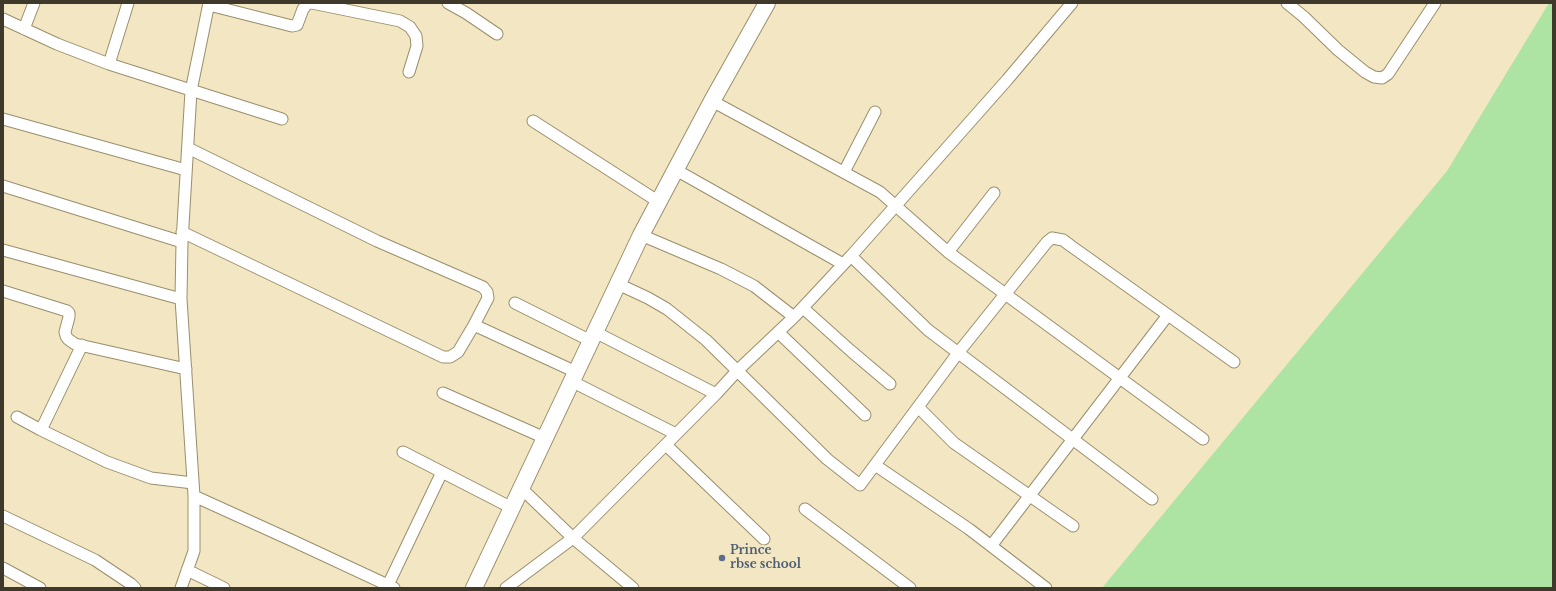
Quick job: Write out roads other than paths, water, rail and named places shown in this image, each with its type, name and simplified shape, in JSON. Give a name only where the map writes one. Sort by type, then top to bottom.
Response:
[{"type":"street","points":[[24,29],[34,3]]},
{"type":"street","points":[[109,64],[128,3]]},
{"type":"street","points":[[181,588],[194,551],[194,496],[181,299],[182,237],[191,91],[209,4],[292,26],[297,25],[303,9],[307,4],[311,3],[400,21],[410,27],[416,36],[417,46],[409,72]]},
{"type":"street","points":[[448,3],[466,12],[496,34]]},
{"type":"street","points":[[474,588],[641,235],[712,101],[767,3]]},
{"type":"street","points":[[506,588],[572,538],[666,445],[716,394],[736,371],[803,308],[1008,80],[1072,3]]},
{"type":"street","points":[[1287,3],[1304,17],[1338,50],[1365,72],[1374,77],[1382,78],[1388,74],[1436,3]]},
{"type":"street","points":[[3,19],[57,44],[109,64],[282,119]]},
{"type":"street","points":[[712,101],[876,190],[948,252],[1203,439]]},
{"type":"street","points":[[844,172],[875,112]]},
{"type":"street","points":[[3,119],[186,170]]},
{"type":"street","points":[[534,120],[659,202]]},
{"type":"street","points":[[3,186],[182,237],[443,357],[450,357],[458,352],[488,298],[487,292],[483,288],[377,241],[188,148]]},
{"type":"street","points":[[676,170],[847,260],[958,353],[1152,499]]},
{"type":"street","points":[[948,252],[994,193]]},
{"type":"street","points":[[641,235],[754,286],[794,316]]},
{"type":"street","points":[[618,284],[648,298],[667,310],[716,349],[736,371],[827,459],[860,485],[958,353],[1004,294],[1052,238],[1057,238],[1071,246],[1234,362]]},
{"type":"street","points":[[3,250],[181,299]]},
{"type":"street","points":[[3,291],[67,311],[69,313],[69,317],[66,336],[71,342],[186,369]]},
{"type":"street","points":[[515,303],[716,394]]},
{"type":"street","points":[[803,308],[890,384]]},
{"type":"street","points":[[991,546],[1168,315]]},
{"type":"street","points":[[474,325],[573,377],[676,434]]},
{"type":"street","points":[[778,332],[865,415]]},
{"type":"street","points":[[41,430],[82,345]]},
{"type":"street","points":[[443,393],[545,438]]},
{"type":"street","points":[[918,407],[954,442],[1073,526]]},
{"type":"street","points":[[17,417],[107,462],[151,478],[193,483]]},
{"type":"street","points":[[666,445],[764,539]]},
{"type":"street","points":[[403,452],[512,508]]},
{"type":"street","points":[[875,465],[945,512],[1046,588]]},
{"type":"street","points":[[194,496],[391,586],[442,472]]},
{"type":"street","points":[[521,488],[572,538],[633,588]]},
{"type":"street","points":[[805,509],[910,588]]},
{"type":"street","points":[[3,516],[94,560],[135,588]]},
{"type":"street","points":[[3,568],[40,588]]},
{"type":"street","points":[[187,570],[224,588]]},
{"type":"place","name":"Prince rbse school","points":[[722,558]]}]
